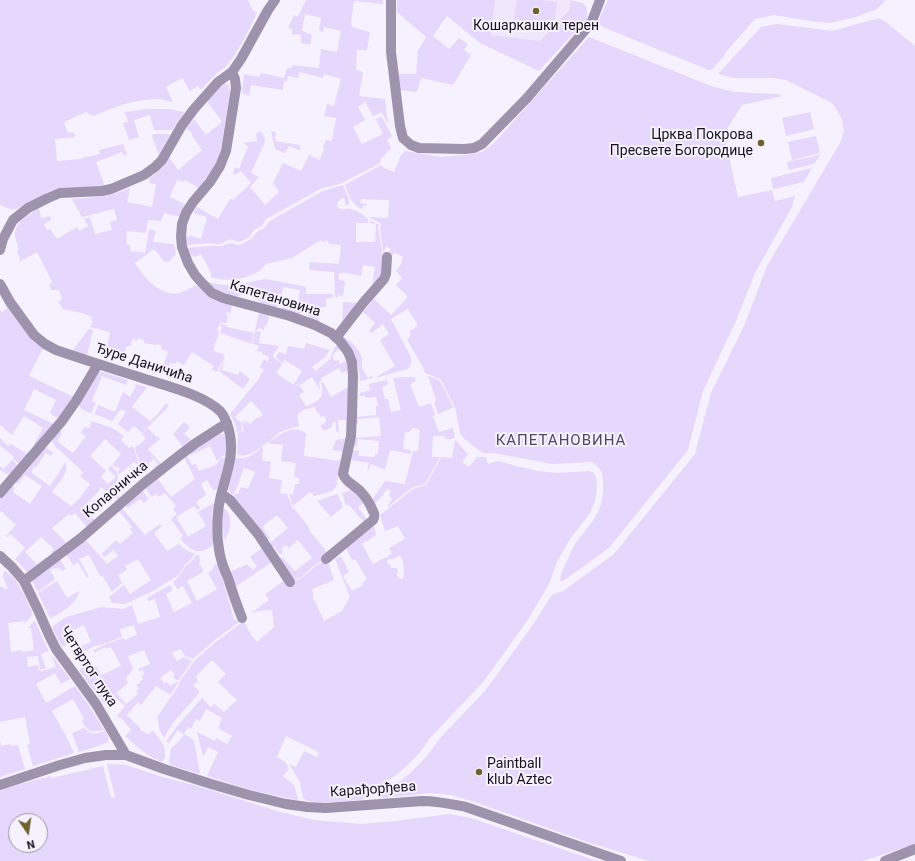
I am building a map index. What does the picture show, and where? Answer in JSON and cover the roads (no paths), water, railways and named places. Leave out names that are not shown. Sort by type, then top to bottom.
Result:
[{"type":"street","points":[[0,250],[3,239],[13,220],[28,208],[60,193],[97,192],[111,189],[144,175],[155,167],[162,160],[182,125],[194,108],[218,82],[232,72],[275,0]]},
{"type":"street","points":[[391,0],[391,52],[400,126],[403,138],[411,145],[419,148],[464,149],[474,148],[482,144],[527,98],[592,21],[600,0]]},
{"type":"street","name":"Капетановина","points":[[232,72],[236,88],[226,151],[220,166],[210,182],[186,213],[182,224],[182,247],[188,263],[195,275],[212,293],[223,298],[290,316],[315,325],[336,337],[348,352],[352,362],[353,376],[352,415],[351,436],[343,474],[344,478],[361,492],[375,514],[372,520],[326,559]]},
{"type":"street","points":[[336,337],[384,279],[386,274],[387,257]]},
{"type":"street","name":"Ђуре Даничића","points":[[0,284],[24,323],[38,340],[56,350],[199,397],[220,412],[227,423],[231,439],[231,453],[218,512],[219,550],[222,564],[242,618]]},
{"type":"street","points":[[0,492],[62,421],[98,364]]},
{"type":"street","name":"Копаоничка","points":[[24,582],[81,538],[180,455],[227,423]]},
{"type":"street","points":[[221,495],[230,500],[258,534],[290,582]]},
{"type":"street","name":"Четвртог пука","points":[[0,556],[12,567],[24,582],[56,649],[96,704],[126,755]]},
{"type":"street","points":[[0,785],[85,758],[106,755],[126,755]]},
{"type":"street","name":"Карађорђева","points":[[126,755],[211,784],[286,804],[326,808],[422,801],[450,803],[466,807],[621,861]]},
{"type":"street","points":[[885,861],[915,849]]},
{"type":"place","name":"Кошаркашки терен","points":[[536,11]]},
{"type":"place","name":"Црква Покрова Пресвете Богородице","points":[[761,143]]},
{"type":"place","name":"Paintball klub Aztec","points":[[479,772]]},
{"type":"district","name":"КАПЕТАНОВИНА","points":[[561,441]]}]
